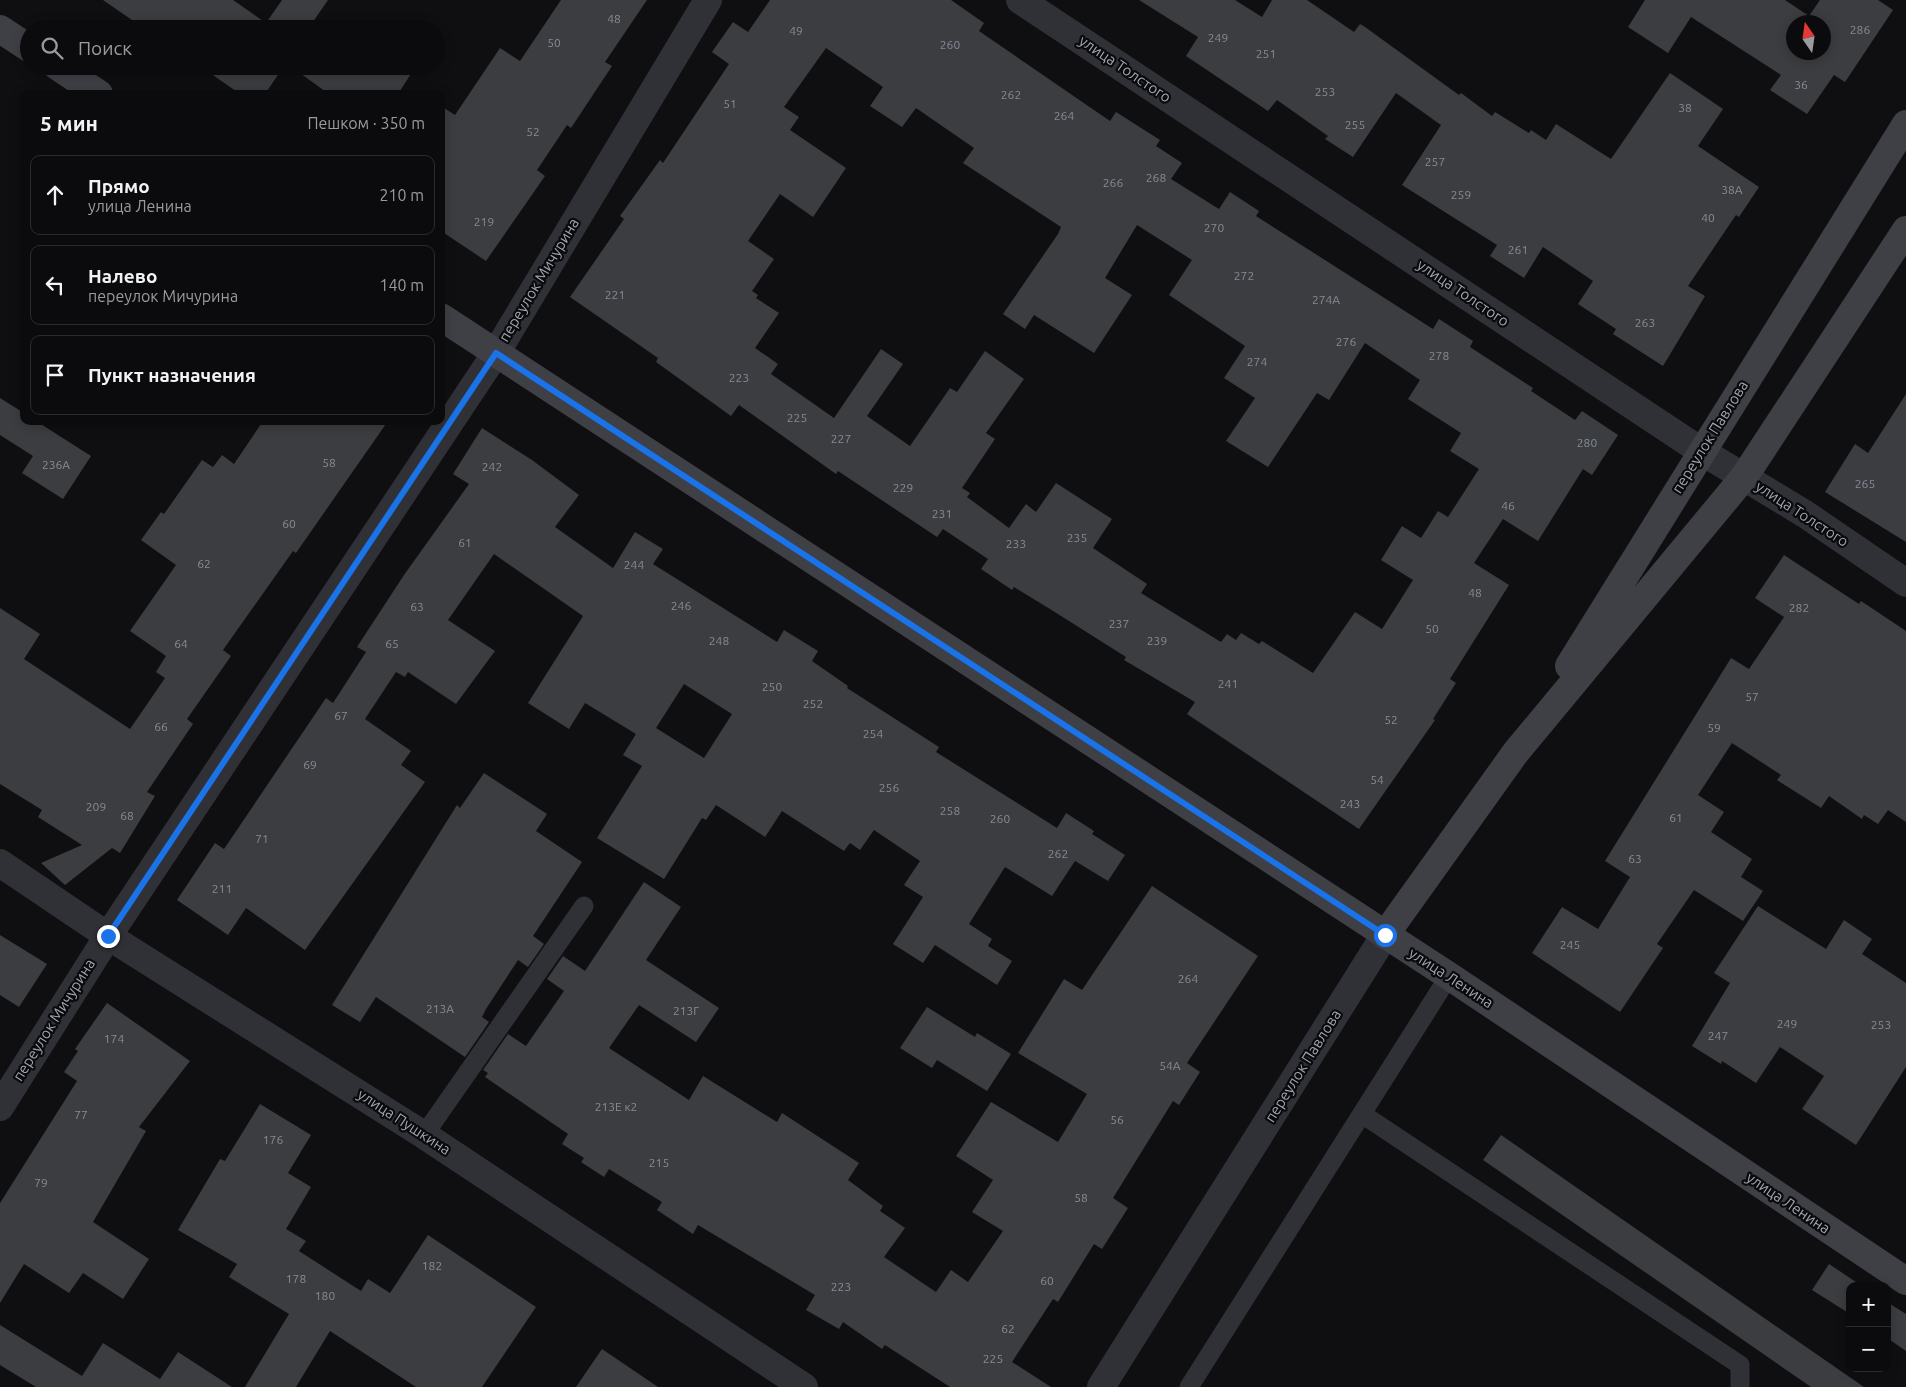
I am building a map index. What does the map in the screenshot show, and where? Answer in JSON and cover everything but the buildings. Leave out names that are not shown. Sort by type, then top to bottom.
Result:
[{"type":"street","name":"переулок Мичурина","points":[[0,1107],[108,936],[496,353],[708,0]]},
{"type":"street","name":"улица Толстого","points":[[1020,0],[1701,451],[1805,514],[1906,584]]},
{"type":"street","points":[[0,29],[20,42]]},
{"type":"street","points":[[70,75],[93,90]]},
{"type":"street","name":"переулок Павлова","points":[[1516,752],[1701,451],[1906,124]]},
{"type":"street","name":"переулок Павлова","points":[[1101,1387],[1385,935],[1516,752],[1744,476],[1906,230]]},
{"type":"street","name":"улица Ленина","points":[[445,320],[1449,976],[1906,1282]]},
{"type":"street","name":"улица Пушкина","points":[[0,863],[108,936],[424,1135],[804,1387]]},
{"type":"lane","points":[[424,1135],[584,906]]},
{"type":"lane","points":[[1189,1387],[1449,976]]},
{"type":"lane","points":[[1362,1114],[1740,1365],[1740,1387]]},
{"type":"route","points":[[108,936],[496,353],[1385,935]]}]
